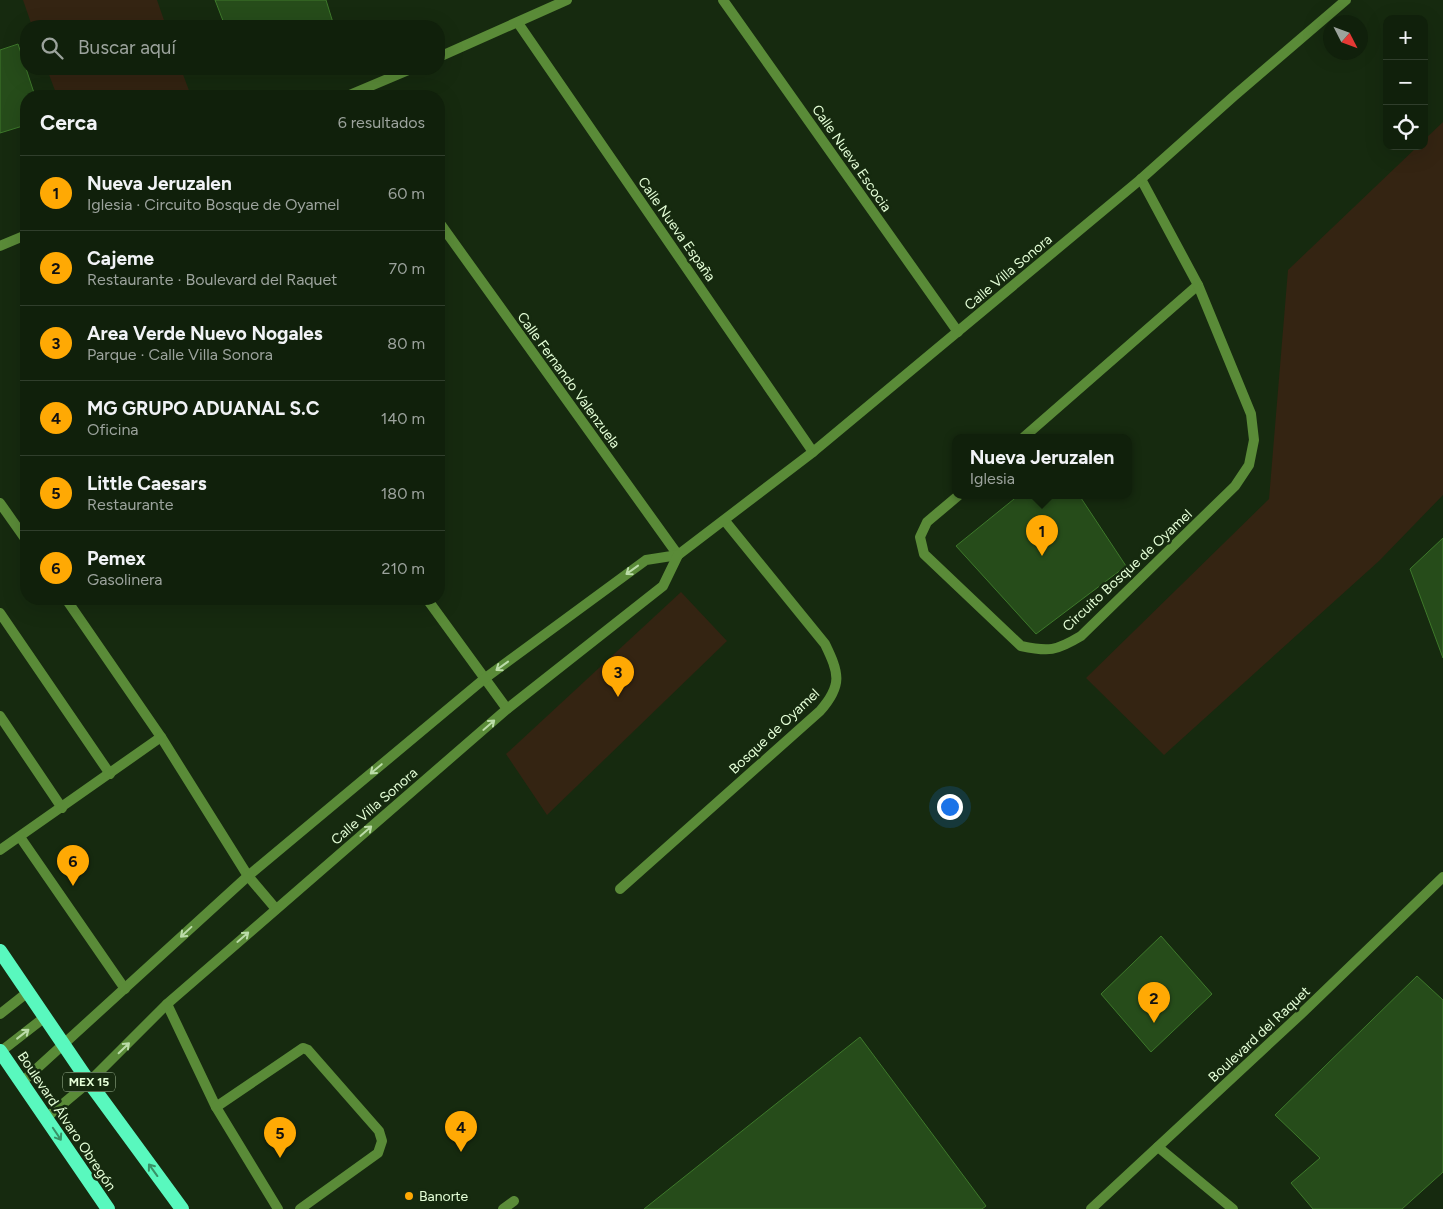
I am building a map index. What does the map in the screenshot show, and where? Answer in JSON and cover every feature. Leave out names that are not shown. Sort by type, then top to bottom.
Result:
[{"type":"highway","name":"MEX 15","points":[[0,951],[65,1044],[89,1082],[182,1209]]},
{"type":"highway","name":"Boulevard Álvaro Obregón","points":[[0,1051],[108,1209]]},
{"type":"street","points":[[445,54],[567,0]]},
{"type":"street","name":"Calle Nueva Escocia","points":[[723,0],[958,332]]},
{"type":"street","name":"Calle Villa Sonora","points":[[22,1082],[248,876],[484,679],[646,560],[678,555],[813,452],[1141,179],[1346,0]]},
{"type":"street","name":"Calle Nueva España","points":[[518,23],[813,452]]},
{"type":"street","points":[[362,90],[397,75]]},
{"type":"street","name":"Circuito Bosque de Oyamel","points":[[954,499],[927,522],[920,537],[924,554],[1021,646],[1040,650],[1061,648],[1081,636],[1234,486],[1249,465],[1254,440],[1251,414],[1198,285],[1141,179]]},
{"type":"street","name":"Calle Fernando Valenzuela","points":[[445,230],[678,555]]},
{"type":"street","points":[[0,246],[20,238]]},
{"type":"street","points":[[1027,434],[1198,285]]},
{"type":"street","points":[[0,503],[20,531]]},
{"type":"street","name":"Bosque de Oyamel","points":[[620,889],[820,711],[830,700],[838,677],[836,666],[825,644],[725,521]]},
{"type":"street","name":"Calle Villa Sonora","points":[[46,1118],[89,1082],[167,1004],[507,709],[663,586],[678,555]]},
{"type":"street","points":[[70,605],[161,737],[248,876],[276,909]]},
{"type":"street","points":[[431,605],[507,709]]},
{"type":"street","points":[[0,613],[110,774]]},
{"type":"street","points":[[0,716],[62,808]]},
{"type":"street","points":[[0,850],[161,737]]},
{"type":"street","points":[[20,837],[125,989]]},
{"type":"street","name":"Boulevard del Raquet","points":[[1091,1209],[1443,877]]},
{"type":"street","points":[[0,1014],[28,992]]},
{"type":"street","points":[[167,1004],[216,1107],[278,1209]]},
{"type":"street","points":[[0,1051],[45,1017]]},
{"type":"street","points":[[216,1107],[302,1048],[308,1050],[379,1132],[382,1136],[381,1147],[373,1157],[300,1209]]},
{"type":"street","points":[[1158,1147],[1233,1209]]},
{"type":"street","points":[[503,1209],[514,1201]]},
{"type":"shaded area","points":[[23,0],[157,0],[164,20],[30,20]]},
{"type":"shaded area","points":[[49,75],[183,75],[189,90],[55,90]]},
{"type":"shaded area","points":[[1443,122],[1443,495],[1379,561],[1164,755],[1086,678],[1269,499],[1288,270],[1414,150],[1428,150],[1428,136]]},
{"type":"shaded area","points":[[681,592],[727,641],[547,815],[506,754]]},
{"type":"building","points":[[215,0],[326,0],[332,20],[223,20]]},
{"type":"building","points":[[18,44],[20,50],[20,75],[28,75],[33,90],[20,90],[20,127],[0,133],[0,50]]},
{"type":"building","points":[[1014,499],[1082,499],[1126,566],[1036,634],[956,546]]},
{"type":"building","points":[[1443,538],[1443,658],[1410,569]]},
{"type":"building","points":[[1161,936],[1212,994],[1151,1052],[1101,994]]},
{"type":"building","points":[[1417,976],[1443,1000],[1443,1172],[1402,1209],[1313,1209],[1291,1183],[1320,1158],[1275,1115]]},
{"type":"building","points":[[860,1037],[986,1206],[982,1209],[644,1209]]},
{"type":"place","name":"Nueva Jeruzalen","points":[[1042,556]]},
{"type":"place","name":"Area Verde Nuevo Nogales","points":[[618,697]]},
{"type":"place","name":"Pemex","points":[[73,886]]},
{"type":"place","name":"Cajeme","points":[[1154,1023]]},
{"type":"place","name":"MG GRUPO ADUANAL S.C","points":[[461,1152]]},
{"type":"place","name":"Little Caesars","points":[[280,1158]]},
{"type":"place","name":"Banorte","points":[[409,1196]]}]
